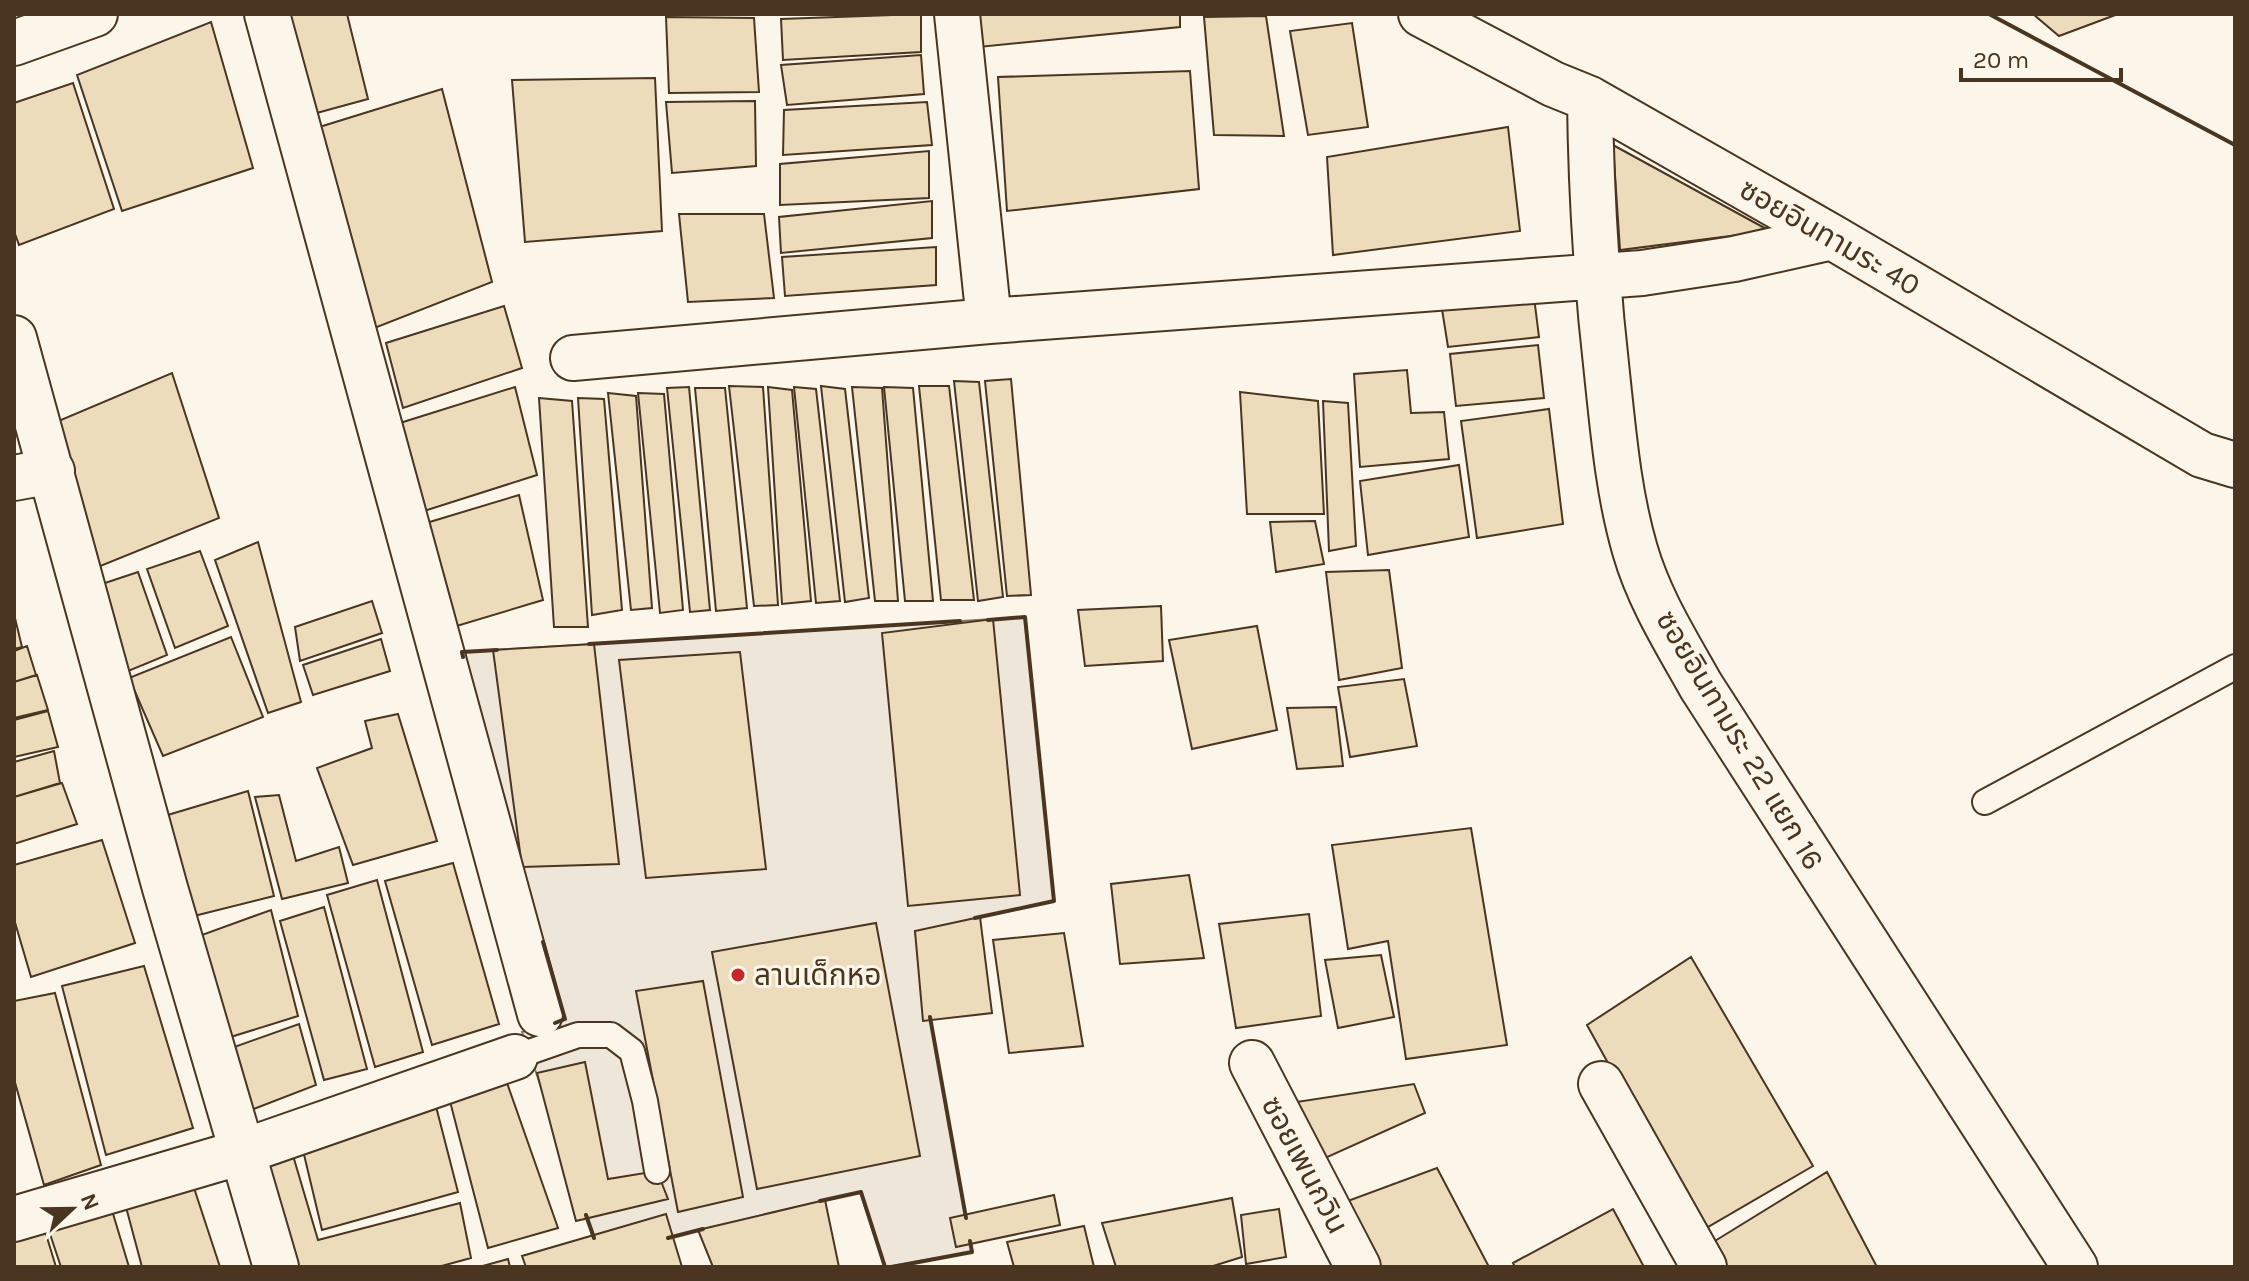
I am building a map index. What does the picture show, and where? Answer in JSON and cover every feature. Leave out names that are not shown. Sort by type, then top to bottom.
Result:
[{"type":"street","points":[[14,43],[95,14]]},
{"type":"street","points":[[14,1219],[242,1152],[536,1038],[267,14]]},
{"type":"street","points":[[957,14],[989,321]]},
{"type":"street","name":"ซอยอินทามระ 40","points":[[1421,14],[1553,84],[1590,99],[2202,455],[2235,465]]},
{"type":"street","name":"ซอยอินทามระ 22 แยก 16","points":[[1590,99],[1597,276],[1619,480],[1636,553],[1658,607],[1701,686],[2075,1267]]},
{"type":"street","points":[[573,358],[989,321],[1642,273],[1734,259],[1832,237]]},
{"type":"street","points":[[14,338],[33,475],[165,888],[276,1267]]},
{"type":"street","name":"ซอยเพนกวิน","points":[[1252,1063],[1358,1267]]},
{"type":"street","points":[[1601,1084],[1704,1267]]},
{"type":"lane","points":[[1985,802],[2235,667]]},
{"type":"lane","points":[[536,1038],[611,1035],[632,1051],[645,1101],[657,1171]]},
{"type":"shaded area","name":"ลานเด็กหอ","points":[[1025,617],[1054,901],[915,932],[972,1252],[885,1267],[860,1192],[599,1254],[522,1032],[565,1019],[462,652]]},
{"type":"building","points":[[286,14],[347,14],[368,99],[313,114]]},
{"type":"building","points":[[921,14],[921,52],[783,60],[781,19]]},
{"type":"building","points":[[978,14],[1180,14],[1180,27],[979,47]]},
{"type":"building","points":[[2033,14],[2118,14],[2059,36]]},
{"type":"building","points":[[1266,16],[1284,136],[1214,135],[1204,17]]},
{"type":"building","points":[[666,17],[754,18],[759,92],[669,93]]},
{"type":"building","points":[[211,22],[253,168],[122,211],[77,75]]},
{"type":"building","points":[[1352,23],[1368,127],[1308,135],[1290,31]]},
{"type":"building","points":[[921,55],[924,94],[787,105],[781,65]]},
{"type":"building","points":[[1190,71],[1199,189],[1007,211],[998,77]]},
{"type":"building","points":[[655,78],[662,231],[525,242],[512,80]]},
{"type":"building","points":[[73,83],[114,209],[19,245],[14,231],[14,103]]},
{"type":"building","points":[[442,89],[492,282],[372,329],[313,129]]},
{"type":"building","points":[[755,101],[756,166],[672,173],[666,102]]},
{"type":"building","points":[[927,102],[932,145],[783,155],[784,110]]},
{"type":"building","points":[[1508,127],[1520,231],[1333,255],[1327,157]]},
{"type":"building","points":[[1613,145],[1770,231],[1620,250]]},
{"type":"building","points":[[929,151],[929,198],[780,205],[780,164]]},
{"type":"building","points":[[932,201],[932,238],[781,253],[779,217]]},
{"type":"building","points":[[679,214],[764,214],[774,298],[688,302]]},
{"type":"building","points":[[936,247],[936,285],[785,296],[782,257]]},
{"type":"building","points":[[1534,297],[1539,337],[1448,347],[1441,303]]},
{"type":"building","points":[[504,306],[522,368],[403,408],[386,343]]},
{"type":"building","points":[[1538,345],[1544,398],[1456,406],[1450,354]]},
{"type":"building","points":[[1407,370],[1411,413],[1444,412],[1449,459],[1360,467],[1354,374]]},
{"type":"building","points":[[172,373],[219,518],[98,567],[49,425]]},
{"type":"building","points":[[1011,379],[1031,595],[1007,596],[985,381]]},
{"type":"building","points":[[954,381],[979,382],[1003,597],[978,601]]},
{"type":"building","points":[[729,386],[763,387],[778,605],[754,606]]},
{"type":"building","points":[[821,386],[845,389],[869,598],[845,602]]},
{"type":"building","points":[[919,386],[949,386],[974,600],[941,600]]},
{"type":"building","points":[[515,387],[537,475],[424,511],[400,423]]},
{"type":"building","points":[[689,387],[710,610],[690,612],[667,388]]},
{"type":"building","points":[[768,387],[792,390],[811,601],[782,604]]},
{"type":"building","points":[[794,387],[816,389],[840,601],[816,603]]},
{"type":"building","points":[[852,387],[882,388],[898,601],[875,601]]},
{"type":"building","points":[[884,387],[913,388],[933,601],[905,601]]},
{"type":"building","points":[[695,388],[725,388],[747,608],[716,611]]},
{"type":"building","points":[[1240,392],[1318,401],[1324,514],[1247,514]]},
{"type":"building","points":[[608,393],[636,396],[652,608],[631,610]]},
{"type":"building","points":[[638,393],[664,394],[683,610],[660,613]]},
{"type":"building","points":[[539,398],[572,401],[588,627],[554,627]]},
{"type":"building","points":[[578,398],[604,399],[622,610],[592,615]]},
{"type":"building","points":[[1323,401],[1348,403],[1356,546],[1329,551]]},
{"type":"building","points":[[1549,409],[1563,524],[1477,538],[1461,421]]},
{"type":"building","points":[[1459,465],[1469,537],[1368,555],[1360,481]]},
{"type":"building","points":[[519,495],[543,600],[450,628],[423,524]]},
{"type":"building","points":[[1315,521],[1324,564],[1276,572],[1270,522]]},
{"type":"building","points":[[258,542],[301,702],[268,713],[215,560]]},
{"type":"building","points":[[200,551],[228,626],[175,648],[147,569]]},
{"type":"building","points":[[1389,570],[1402,668],[1339,680],[1326,572]]},
{"type":"building","points":[[138,572],[167,655],[109,679],[84,590]]},
{"type":"building","points":[[372,601],[382,633],[300,661],[295,627]]},
{"type":"building","points":[[1161,606],[1163,661],[1085,666],[1078,610]]},
{"type":"building","points":[[14,614],[22,647],[14,649]]},
{"type":"building","points":[[993,619],[1020,895],[908,906],[882,633]]},
{"type":"building","points":[[1257,626],[1277,730],[1192,749],[1169,640]]},
{"type":"building","points":[[231,637],[263,717],[163,756],[129,678]]},
{"type":"building","points":[[381,639],[390,671],[313,695],[303,665]]},
{"type":"building","points":[[594,644],[619,864],[522,867],[493,650]]},
{"type":"building","points":[[27,646],[36,675],[14,682],[14,651]]},
{"type":"building","points":[[740,652],[766,869],[646,878],[619,660]]},
{"type":"building","points":[[37,675],[48,710],[14,718],[14,682]]},
{"type":"building","points":[[1404,679],[1417,746],[1350,757],[1338,687]]},
{"type":"building","points":[[1336,707],[1343,766],[1297,769],[1287,708]]},
{"type":"building","points":[[48,711],[58,747],[14,757],[14,720]]},
{"type":"building","points":[[398,714],[437,841],[353,865],[317,768],[372,748],[365,721]]},
{"type":"building","points":[[54,751],[60,783],[14,797],[14,762]]},
{"type":"building","points":[[62,783],[77,824],[14,844],[14,797]]},
{"type":"building","points":[[248,791],[274,896],[186,918],[161,817]]},
{"type":"building","points":[[279,795],[296,861],[339,847],[348,883],[282,899],[255,797]]},
{"type":"building","points":[[1471,828],[1507,1045],[1406,1059],[1388,941],[1348,949],[1332,845]]},
{"type":"building","points":[[102,840],[135,943],[31,977],[14,919],[14,865]]},
{"type":"building","points":[[453,863],[499,1024],[432,1045],[385,881]]},
{"type":"building","points":[[1189,875],[1204,958],[1120,964],[1111,884]]},
{"type":"building","points":[[377,880],[423,1052],[375,1067],[327,895]]},
{"type":"building","points":[[324,907],[367,1069],[324,1080],[280,921]]},
{"type":"building","points":[[271,910],[298,1016],[221,1040],[188,940]]},
{"type":"building","points":[[1309,914],[1321,1016],[1236,1028],[1219,924]]},
{"type":"building","points":[[980,917],[992,1013],[923,1021],[915,931]]},
{"type":"building","points":[[876,923],[920,1156],[757,1189],[712,952]]},
{"type":"building","points":[[1064,933],[1083,1046],[1009,1053],[993,940]]},
{"type":"building","points":[[1381,955],[1394,1017],[1338,1028],[1325,960]]},
{"type":"building","points":[[1691,957],[1813,1166],[1701,1231],[1587,1025]]},
{"type":"building","points":[[144,966],[193,1128],[106,1155],[62,986]]},
{"type":"building","points":[[703,981],[743,1197],[678,1212],[636,991]]},
{"type":"building","points":[[55,993],[101,1165],[44,1185],[14,1079],[14,1001]]},
{"type":"building","points":[[299,1024],[316,1085],[246,1112],[223,1051]]},
{"type":"building","points":[[585,1062],[608,1179],[657,1171],[668,1199],[576,1221],[537,1073]]},
{"type":"building","points":[[500,1063],[558,1228],[488,1248],[445,1082]]},
{"type":"building","points":[[1414,1084],[1425,1113],[1312,1164],[1290,1103]]},
{"type":"building","points":[[431,1087],[458,1192],[322,1230],[296,1121]]},
{"type":"building","points":[[284,1125],[318,1240],[460,1203],[471,1258],[438,1267],[277,1267],[238,1137]]},
{"type":"building","points":[[1437,1168],[1489,1267],[1379,1267],[1345,1202]]},
{"type":"building","points":[[1827,1172],[1877,1267],[1723,1267],[1710,1244]]},
{"type":"building","points":[[194,1188],[220,1267],[142,1267],[126,1207]]},
{"type":"building","points":[[1054,1195],[1060,1225],[956,1247],[950,1218]]},
{"type":"building","points":[[108,1197],[129,1267],[61,1267],[44,1216]]},
{"type":"building","points":[[1232,1198],[1242,1257],[1210,1267],[1116,1267],[1102,1223]]},
{"type":"building","points":[[825,1200],[839,1267],[713,1267],[698,1230]]},
{"type":"building","points":[[1279,1209],[1286,1257],[1246,1264],[1241,1215]]},
{"type":"building","points":[[1613,1209],[1644,1267],[1515,1267],[1513,1263]]},
{"type":"building","points":[[666,1214],[682,1267],[526,1267],[522,1256]]},
{"type":"building","points":[[42,1221],[56,1267],[14,1267],[14,1229]]},
{"type":"building","points":[[1084,1226],[1094,1267],[1014,1267],[1007,1242]]},
{"type":"building","points":[[508,1259],[510,1267],[479,1267]]},
{"type":"wall","points":[[1989,14],[2235,145]]},
{"type":"wall","points":[[975,918],[1054,901],[1025,617],[988,620]]},
{"type":"wall","points":[[589,644],[960,621]]},
{"type":"wall","points":[[463,657],[462,652],[497,650]]},
{"type":"wall","points":[[543,942],[565,1019],[555,1023]]},
{"type":"wall","points":[[930,1017],[966,1218]]},
{"type":"wall","points":[[820,1201],[861,1192],[885,1267]]},
{"type":"wall","points":[[586,1215],[594,1238]]},
{"type":"wall","points":[[668,1238],[703,1229]]},
{"type":"wall","points":[[892,1267],[972,1252],[970,1241]]},
{"type":"place","name":"ลานเด็กหอ","points":[[738,975]]}]
